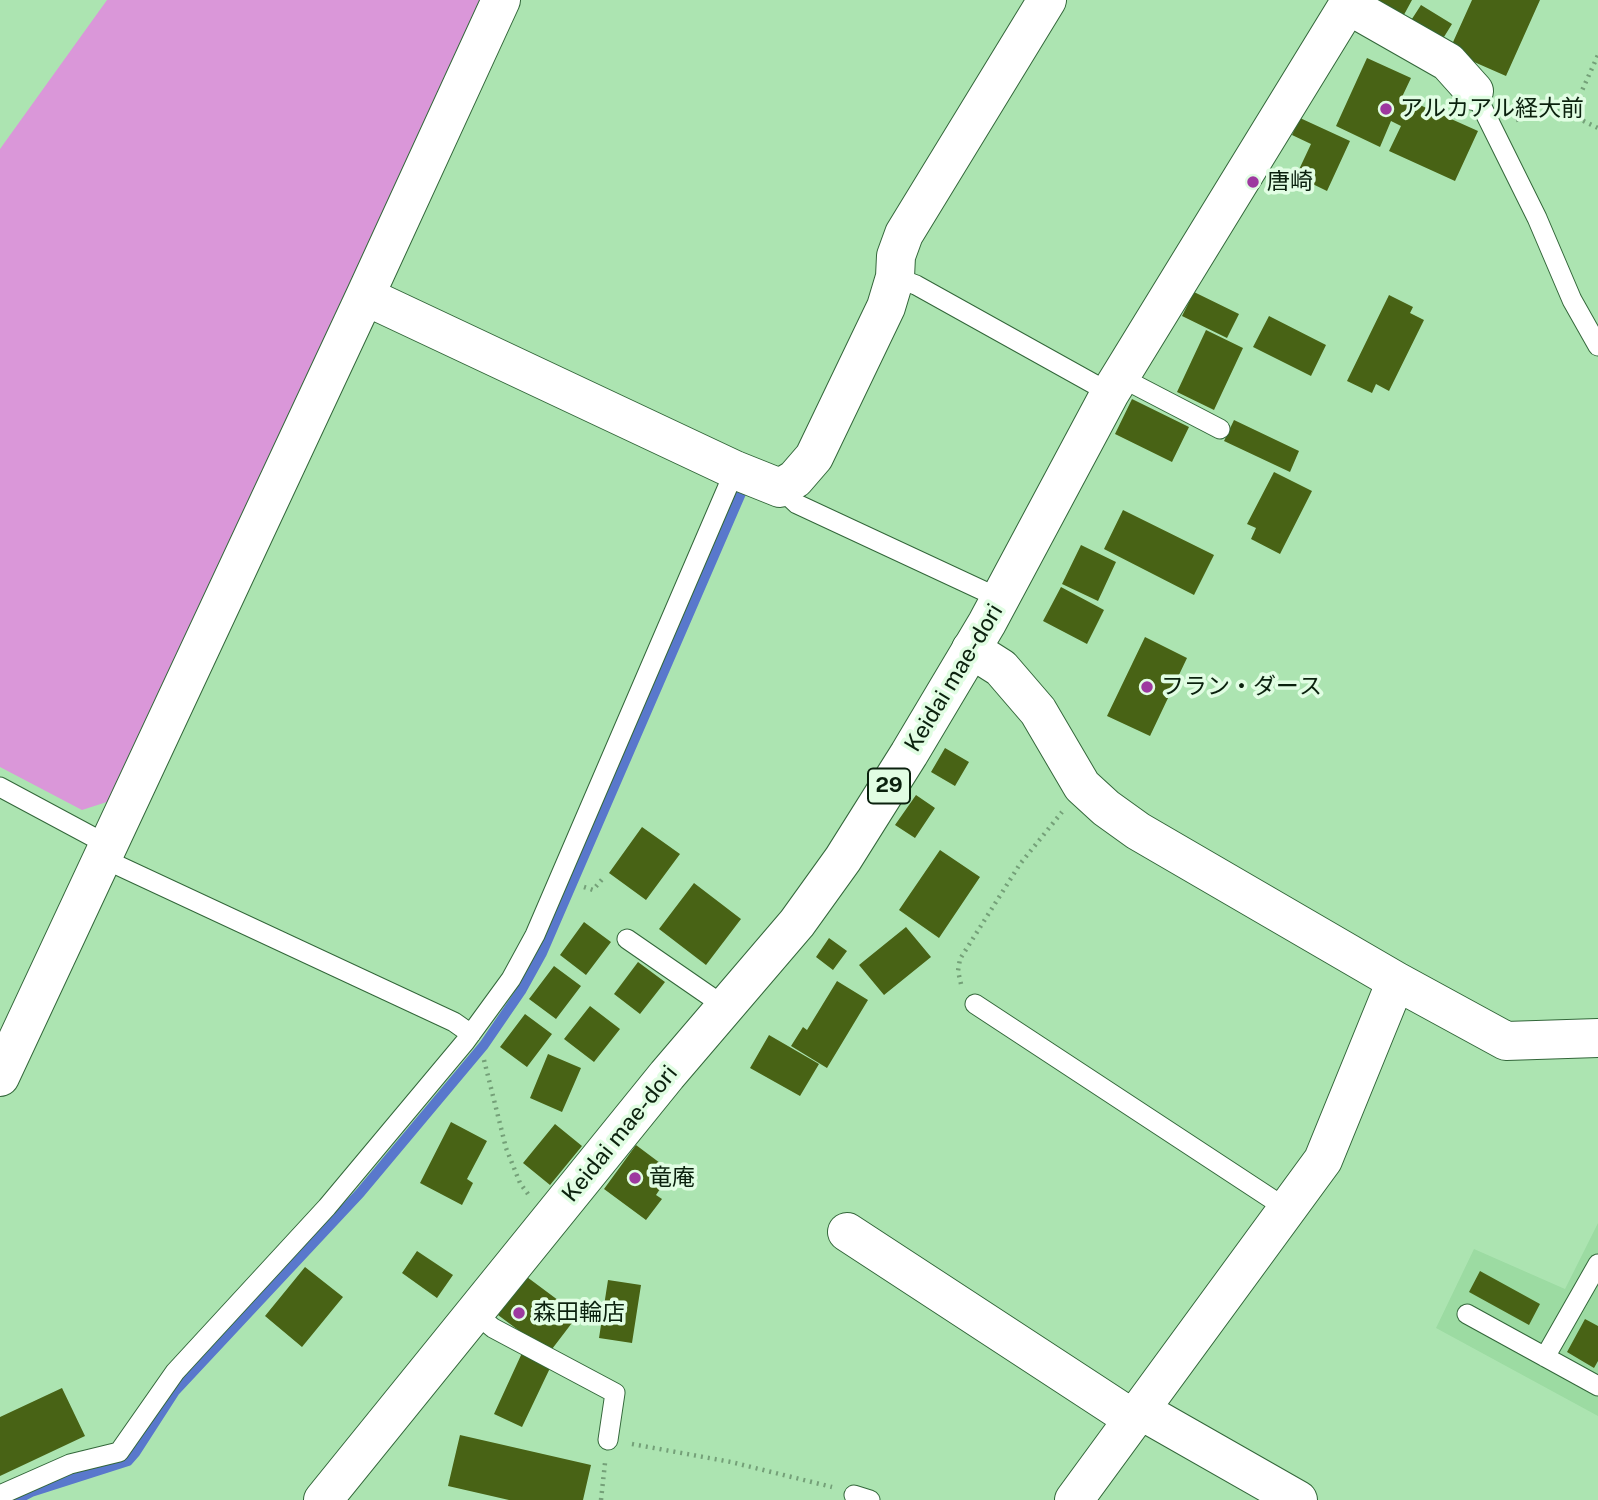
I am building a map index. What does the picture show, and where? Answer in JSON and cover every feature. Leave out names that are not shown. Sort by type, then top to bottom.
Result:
[{"type":"street","points":[[0,1077],[501,0]]},
{"type":"street","points":[[365,296],[735,470],[780,488],[795,479],[814,457],[886,307],[895,277],[895,256],[904,234],[1047,0]]},
{"type":"street","points":[[1350,2],[1448,62],[1475,91]]},
{"type":"street","name":"Keidai mae-dori","points":[[323,1500],[667,1075],[797,923],[843,859],[1001,598],[1115,385],[1350,2]]},
{"type":"street","points":[[971,649],[1001,668],[1038,711],[1082,786],[1106,808],[1138,831],[1396,981],[1506,1041],[1598,1038]]},
{"type":"street","points":[[1074,1500],[1323,1160],[1396,981]]},
{"type":"street","points":[[847,1233],[1136,1415],[1298,1500]]},
{"type":"lane","points":[[1475,91],[1537,218],[1572,300],[1598,345]]},
{"type":"lane","points":[[895,277],[1115,385],[1220,429]]},
{"type":"lane","points":[[0,1495],[70,1464],[119,1452],[175,1372],[327,1208],[471,1034],[511,979],[535,935],[735,470]]},
{"type":"lane","points":[[780,488],[797,504],[1001,598]]},
{"type":"lane","points":[[0,787],[105,851],[454,1022],[471,1034]]},
{"type":"lane","points":[[627,939],[727,1008]]},
{"type":"lane","points":[[975,1004],[1287,1209]]},
{"type":"lane","points":[[1545,1357],[1598,1264]]},
{"type":"lane","points":[[475,1313],[493,1328],[615,1393],[608,1440]]},
{"type":"lane","points":[[1467,1314],[1598,1386]]},
{"type":"path","points":[[1571,115],[1598,55]]},
{"type":"path","points":[[1491,126],[1556,111],[1598,128]]},
{"type":"path","points":[[975,1004],[961,988],[958,971],[960,959],[1020,864],[1082,786]]},
{"type":"path","points":[[580,886],[593,890],[604,877]]},
{"type":"path","points":[[483,1059],[506,1148],[520,1183],[528,1195]]},
{"type":"path","points":[[601,1500],[608,1440],[731,1462],[841,1489],[862,1498]]},
{"type":"shaded area","points":[[107,0],[486,0],[113,800],[82,810],[0,767],[0,149]]},
{"type":"shaded area","points":[[1598,1223],[1598,1416],[1436,1328],[1474,1249],[1565,1289]]},
{"type":"building","points":[[1374,0],[1412,0],[1400,22]]},
{"type":"building","points":[[1472,0],[1540,0],[1506,76],[1449,51]]},
{"type":"building","points":[[1421,5],[1452,24],[1439,45],[1408,25]]},
{"type":"building","name":"アルカアル経大前","points":[[1367,58],[1411,78],[1402,97],[1478,131],[1455,181],[1389,151],[1401,126],[1391,121],[1380,147],[1336,126]]},
{"type":"building","points":[[1300,118],[1350,141],[1327,191],[1296,176],[1311,144],[1292,135]]},
{"type":"building","points":[[1194,292],[1239,314],[1227,338],[1182,316]]},
{"type":"building","points":[[1389,295],[1413,307],[1410,313],[1424,320],[1389,391],[1376,384],[1372,393],[1347,381]]},
{"type":"building","points":[[1269,316],[1326,345],[1311,376],[1253,347]]},
{"type":"building","points":[[1206,330],[1243,348],[1214,410],[1177,392]]},
{"type":"building","points":[[1132,399],[1189,427],[1172,462],[1115,434]]},
{"type":"building","points":[[1234,420],[1299,451],[1290,472],[1224,441]]},
{"type":"building","points":[[1274,472],[1312,491],[1280,554],[1251,539],[1256,528],[1247,524]]},
{"type":"building","points":[[1123,510],[1214,555],[1194,595],[1104,549]]},
{"type":"building","points":[[1081,545],[1116,562],[1098,601],[1062,584]]},
{"type":"building","points":[[1061,587],[1104,610],[1087,644],[1043,621]]},
{"type":"building","name":"フラン・ダース","points":[[1145,637],[1187,658],[1150,736],[1107,716]]},
{"type":"building","points":[[945,748],[969,762],[955,786],[931,772]]},
{"type":"building","points":[[916,795],[935,808],[915,838],[895,825]]},
{"type":"building","points":[[642,827],[680,854],[646,900],[609,873]]},
{"type":"building","points":[[940,850],[980,877],[939,938],[899,910]]},
{"type":"building","points":[[694,883],[741,919],[706,965],[659,929]]},
{"type":"building","points":[[584,922],[611,942],[586,975],[560,955]]},
{"type":"building","points":[[906,927],[931,957],[884,995],[859,965]]},
{"type":"building","points":[[829,938],[847,951],[833,970],[816,957]]},
{"type":"building","points":[[638,962],[665,982],[640,1014],[614,994]]},
{"type":"building","points":[[554,966],[581,986],[556,1019],[529,999]]},
{"type":"building","points":[[837,981],[868,1000],[827,1068],[791,1046],[803,1027],[807,1030]]},
{"type":"building","points":[[590,1006],[620,1029],[594,1062],[564,1039]]},
{"type":"building","points":[[525,1014],[552,1034],[527,1067],[500,1047]]},
{"type":"building","points":[[769,1035],[819,1064],[800,1096],[750,1068]]},
{"type":"building","points":[[548,1054],[581,1068],[562,1112],[530,1098]]},
{"type":"building","points":[[451,1122],[487,1141],[467,1179],[473,1183],[462,1205],[420,1183]]},
{"type":"building","points":[[555,1124],[582,1146],[550,1185],[523,1163]]},
{"type":"building","points":[[636,1145],[664,1166],[652,1183],[660,1189],[656,1195],[662,1199],[646,1220],[604,1189]]},
{"type":"building","points":[[417,1251],[453,1275],[437,1298],[402,1273]]},
{"type":"building","points":[[305,1267],[343,1297],[302,1347],[265,1316]]},
{"type":"building","points":[[1480,1271],[1540,1304],[1529,1325],[1469,1292]]},
{"type":"building","points":[[527,1277],[578,1315],[549,1353],[498,1315]]},
{"type":"building","points":[[608,1280],[641,1285],[632,1343],[599,1338]]},
{"type":"building","points":[[1585,1319],[1598,1326],[1598,1361],[1594,1368],[1567,1352]]},
{"type":"building","points":[[522,1353],[551,1366],[522,1427],[494,1414]]},
{"type":"building","points":[[62,1388],[85,1436],[0,1476],[0,1417]]},
{"type":"building","points":[[460,1435],[591,1465],[583,1500],[509,1500],[448,1486]]},
{"type":"waterway","points":[[16,1500],[31,1492],[128,1461],[175,1391],[360,1193],[484,1045],[521,991],[542,953],[742,491]]},
{"type":"place","name":"アルカアル経大前","points":[[1386,109]]},
{"type":"place","name":"唐崎","points":[[1253,182]]},
{"type":"place","name":"フラン・ダース","points":[[1147,687]]},
{"type":"place","name":"竜庵","points":[[635,1178]]},
{"type":"place","name":"森田輪店","points":[[519,1313]]}]
